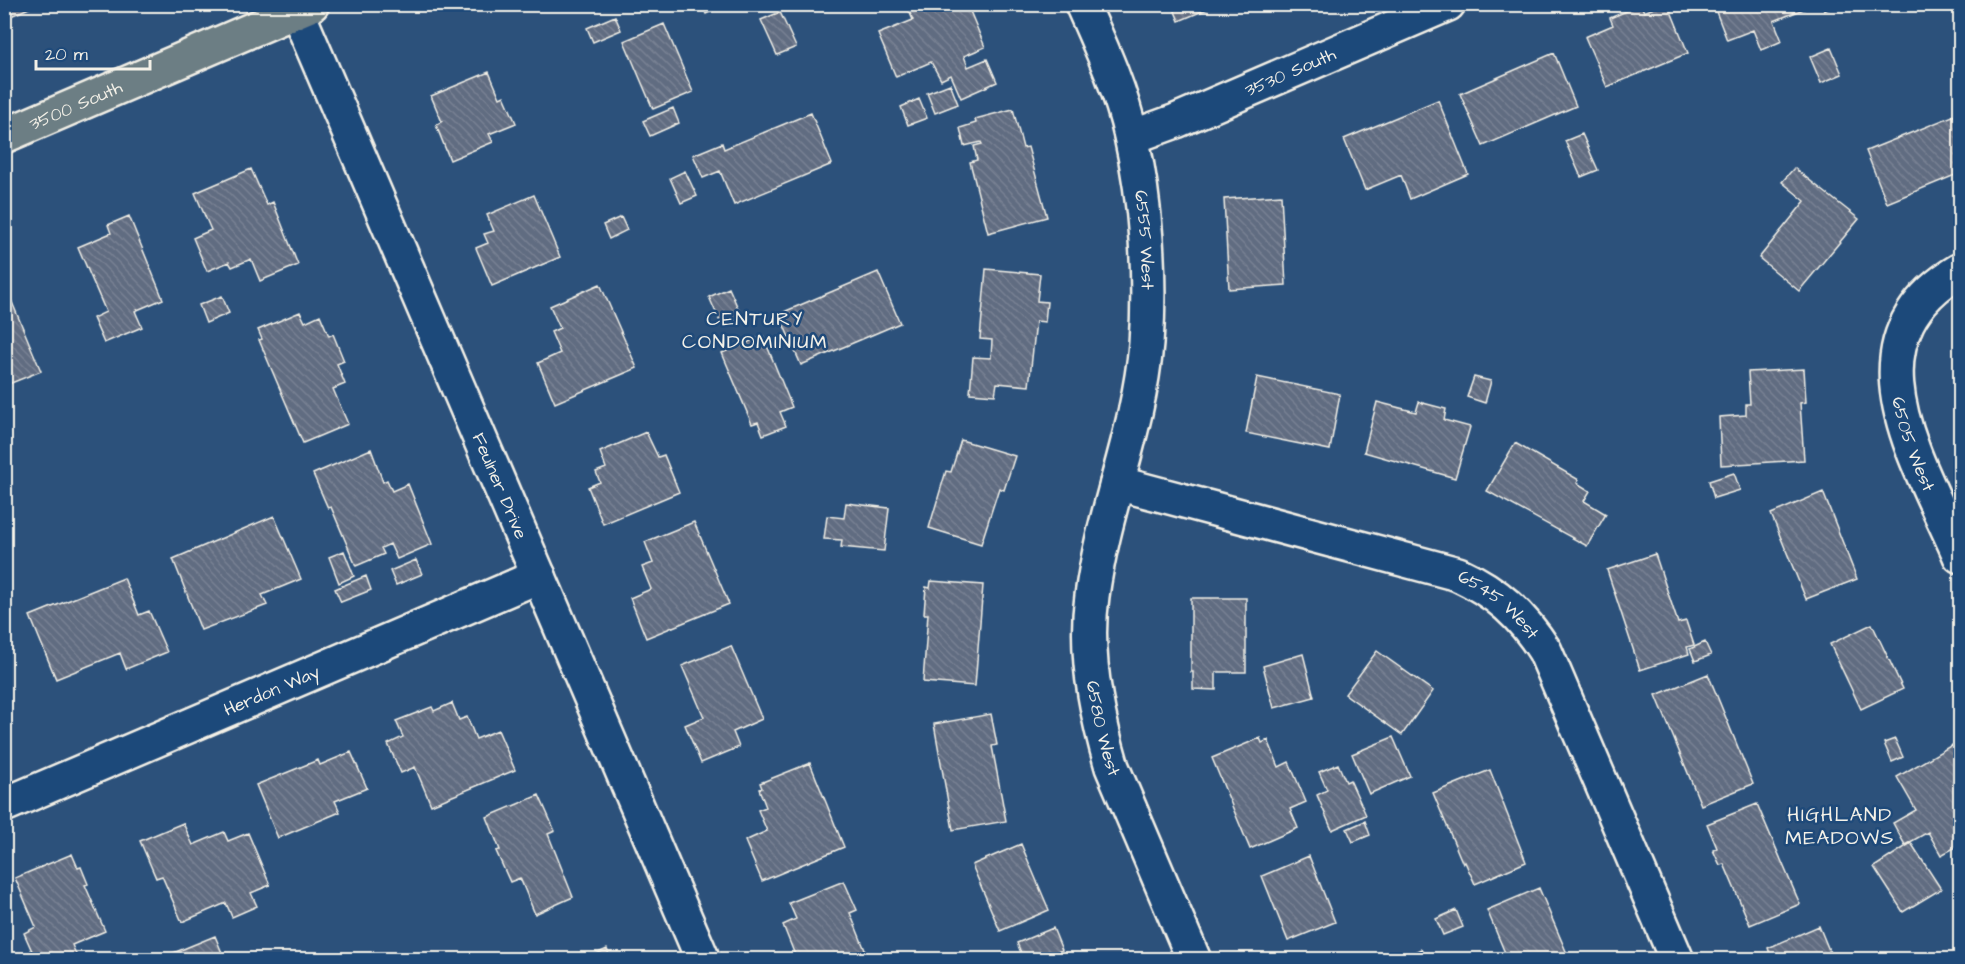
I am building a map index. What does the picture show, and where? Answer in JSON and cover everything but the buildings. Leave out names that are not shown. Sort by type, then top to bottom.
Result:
[{"type":"main road","name":"3500 South","points":[[4,136],[301,7]]},
{"type":"street","name":"6555 West","points":[[1082,4],[1115,82],[1132,137],[1145,247],[1146,344],[1139,389],[1117,483]]},
{"type":"street","name":"3530 South","points":[[1132,137],[1176,121],[1448,4]]},
{"type":"street","name":"Feulner Drive","points":[[301,7],[702,960]]},
{"type":"street","name":"6505 West","points":[[1960,270],[1922,302],[1901,339],[1896,361],[1896,399],[1902,419],[1960,556]]},
{"type":"street","name":"6580 West","points":[[1117,483],[1091,599],[1092,669],[1097,704],[1112,766],[1194,960]]},
{"type":"street","name":"6545 West","points":[[1117,483],[1458,574],[1485,587],[1509,604],[1529,626],[1545,651],[1677,960]]},
{"type":"street","name":"Herdon Way","points":[[4,805],[539,576]]},
{"type":"district","name":"CENTURY CONDOMINIUM","points":[[755,330]]},
{"type":"district","name":"HIGHLAND MEADOWS","points":[[1840,826]]}]
